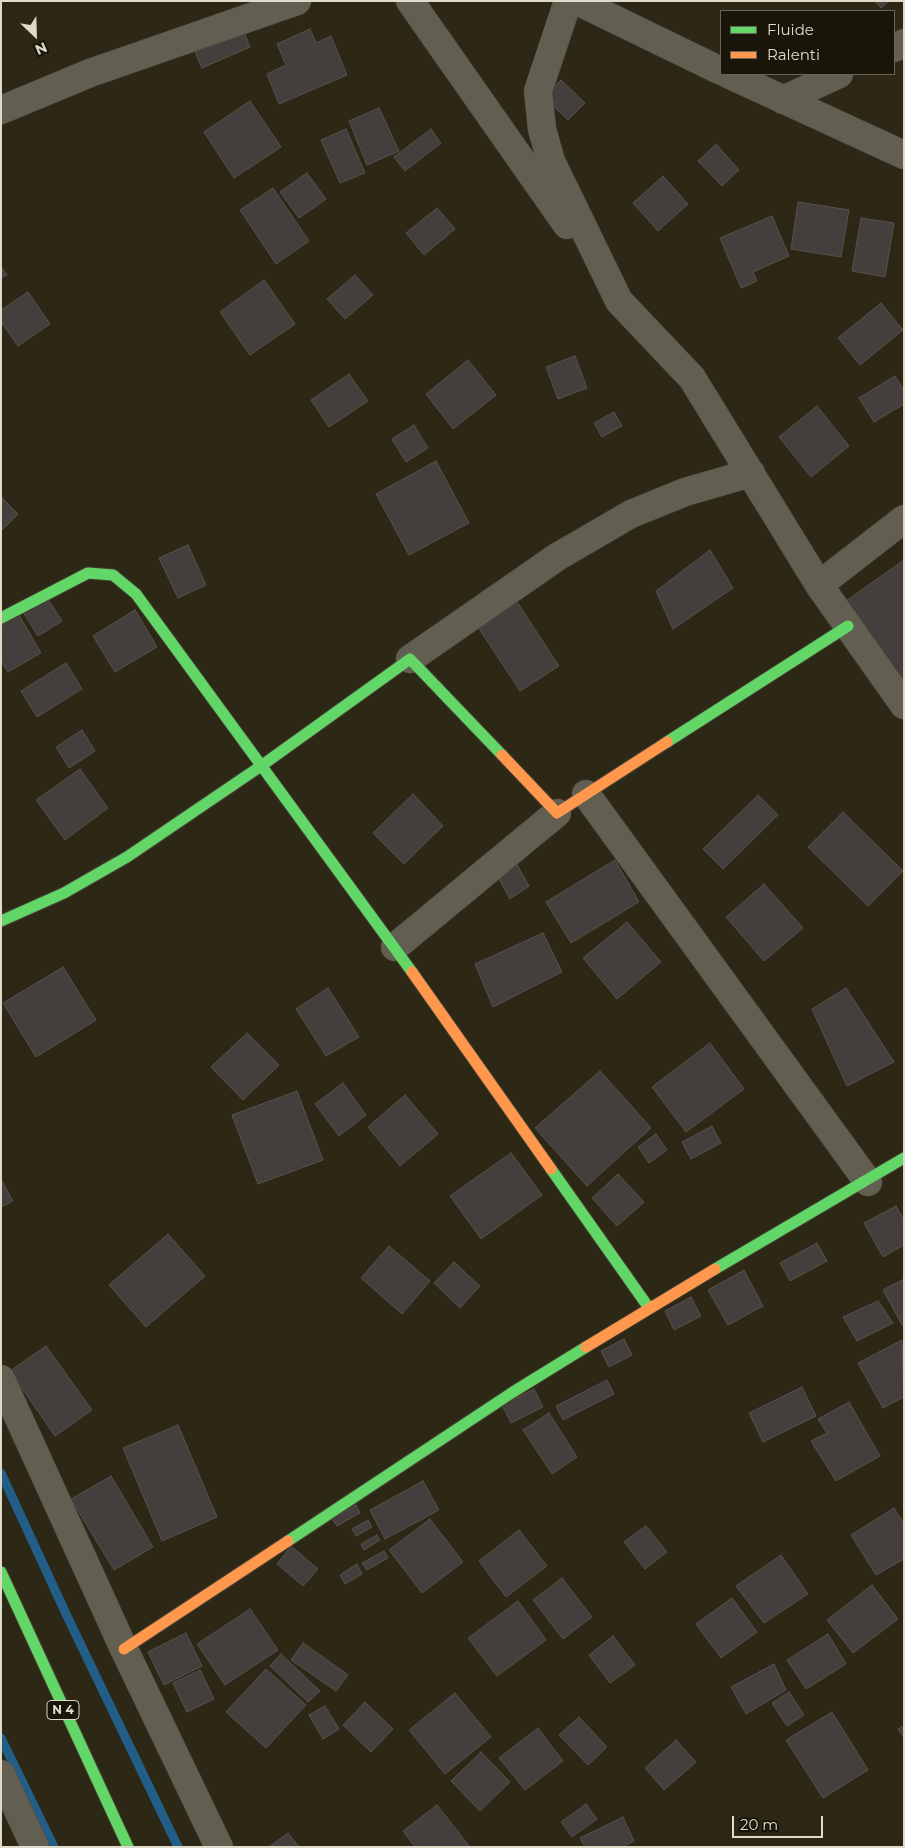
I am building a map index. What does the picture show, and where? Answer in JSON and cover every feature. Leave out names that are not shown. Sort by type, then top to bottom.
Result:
[{"type":"main road","points":[[1,618],[88,572],[113,576],[136,594],[395,947],[649,1308]]},
{"type":"main road","points":[[1,921],[64,894],[127,857],[261,766],[410,659],[557,813],[848,626]]},
{"type":"main road","points":[[124,1649],[512,1392],[649,1308],[868,1182],[904,1158]]},
{"type":"main road","name":"N 4","points":[[1,1572],[128,1847]]},
{"type":"street","points":[[1,110],[90,73],[297,1]]},
{"type":"street","points":[[410,1],[619,301],[692,378],[819,585],[904,705]]},
{"type":"street","points":[[568,1],[538,91],[542,129],[551,161],[619,301]]},
{"type":"street","points":[[577,1],[720,71]]},
{"type":"street","points":[[730,75],[904,155]]},
{"type":"street","points":[[783,100],[837,75]]},
{"type":"street","points":[[410,659],[557,557],[631,514],[685,492],[751,473]]},
{"type":"street","points":[[819,585],[904,519]]},
{"type":"street","points":[[586,794],[868,1182]]},
{"type":"street","points":[[395,947],[557,813]]},
{"type":"street","points":[[1,1379],[124,1649],[219,1847]]},
{"type":"street","points":[[1,1774],[35,1847]]},
{"type":"building","points":[[875,1],[889,1],[881,8]]},
{"type":"building","points":[[310,29],[316,43],[331,36],[347,75],[279,104],[267,74],[286,65],[277,44]]},
{"type":"building","points":[[244,32],[250,47],[202,68],[195,52]]},
{"type":"building","points":[[561,80],[585,103],[568,120],[544,97]]},
{"type":"building","points":[[250,101],[281,147],[234,178],[204,132]]},
{"type":"building","points":[[379,108],[399,151],[367,165],[349,121]]},
{"type":"building","points":[[346,129],[365,173],[340,183],[321,140]]},
{"type":"building","points":[[431,129],[441,143],[405,171],[394,157]]},
{"type":"building","points":[[716,144],[739,170],[722,186],[698,161]]},
{"type":"building","points":[[307,173],[326,199],[299,218],[280,192]]},
{"type":"building","points":[[663,176],[688,204],[658,231],[633,203]]},
{"type":"building","points":[[273,188],[309,241],[276,264],[240,210]]},
{"type":"building","points":[[798,202],[849,210],[841,257],[791,249]]},
{"type":"building","points":[[437,208],[455,229],[424,255],[406,233]]},
{"type":"building","points":[[772,216],[789,256],[753,272],[757,281],[741,288],[720,238]]},
{"type":"building","points":[[861,218],[894,223],[885,277],[852,271]]},
{"type":"building","points":[[1,266],[7,275],[1,278]]},
{"type":"building","points":[[355,275],[373,295],[345,319],[327,299]]},
{"type":"building","points":[[264,280],[295,324],[250,355],[220,312]]},
{"type":"building","points":[[28,292],[50,324],[18,346],[1,322],[1,310]]},
{"type":"building","points":[[881,303],[903,330],[860,365],[838,338]]},
{"type":"building","points":[[575,356],[587,388],[558,399],[546,367]]},
{"type":"building","points":[[468,360],[496,395],[453,429],[426,394]]},
{"type":"building","points":[[349,374],[368,401],[329,427],[311,400]]},
{"type":"building","points":[[895,376],[904,390],[904,404],[874,422],[859,398]]},
{"type":"building","points":[[817,406],[849,446],[811,477],[779,437]]},
{"type":"building","points":[[614,412],[622,426],[602,437],[594,423]]},
{"type":"building","points":[[414,425],[428,448],[406,462],[392,439]]},
{"type":"building","points":[[436,461],[469,523],[409,555],[376,494]]},
{"type":"building","points":[[1,497],[18,514],[1,531]]},
{"type":"building","points":[[188,545],[206,585],[178,598],[159,558]]},
{"type":"building","points":[[710,550],[733,588],[673,629],[656,591]]},
{"type":"building","points":[[904,560],[904,694],[840,605]]},
{"type":"building","points":[[47,598],[62,621],[38,636],[23,612]]},
{"type":"building","points":[[515,599],[559,666],[520,691],[476,624]]},
{"type":"building","points":[[135,610],[157,647],[115,672],[93,636]]},
{"type":"building","points":[[19,615],[41,653],[8,672],[1,661],[1,626]]},
{"type":"building","points":[[66,663],[82,689],[37,717],[21,691]]},
{"type":"building","points":[[82,730],[95,751],[69,768],[56,747]]},
{"type":"building","points":[[80,769],[108,808],[65,840],[36,800]]},
{"type":"building","points":[[413,794],[443,826],[404,864],[373,833]]},
{"type":"building","points":[[758,795],[778,815],[723,869],[703,849]]},
{"type":"building","points":[[843,812],[903,871],[868,906],[808,847]]},
{"type":"building","points":[[615,860],[639,902],[571,943],[546,902]]},
{"type":"building","points":[[515,861],[529,886],[510,899],[496,873]]},
{"type":"building","points":[[764,884],[803,928],[764,961],[726,917]]},
{"type":"building","points":[[627,922],[661,962],[617,999],[583,958]]},
{"type":"building","points":[[543,933],[562,972],[493,1007],[475,964]]},
{"type":"building","points":[[63,967],[96,1020],[36,1057],[3,1003]]},
{"type":"building","points":[[328,988],[359,1037],[326,1056],[296,1009]]},
{"type":"building","points":[[846,988],[894,1062],[847,1086],[812,1009]]},
{"type":"building","points":[[247,1033],[279,1065],[243,1100],[211,1067]]},
{"type":"building","points":[[710,1043],[744,1089],[686,1132],[652,1087]]},
{"type":"building","points":[[600,1071],[651,1128],[587,1186],[535,1128]]},
{"type":"building","points":[[343,1083],[366,1115],[339,1136],[315,1104]]},
{"type":"building","points":[[297,1091],[323,1160],[258,1184],[232,1115]]},
{"type":"building","points":[[405,1095],[438,1134],[400,1166],[368,1127]]},
{"type":"building","points":[[712,1126],[721,1143],[691,1159],[682,1142]]},
{"type":"building","points":[[656,1134],[667,1150],[649,1163],[638,1147]]},
{"type":"building","points":[[511,1153],[542,1195],[481,1239],[450,1196]]},
{"type":"building","points":[[618,1174],[644,1202],[617,1226],[592,1198]]},
{"type":"building","points":[[1,1179],[13,1201],[1,1207]]},
{"type":"building","points":[[896,1206],[904,1220],[904,1245],[883,1257],[864,1223]]},
{"type":"building","points":[[168,1234],[205,1276],[146,1327],[109,1285]]},
{"type":"building","points":[[817,1243],[827,1261],[790,1281],[780,1263]]},
{"type":"building","points":[[389,1246],[430,1281],[402,1314],[361,1278]]},
{"type":"building","points":[[454,1262],[480,1286],[460,1308],[434,1283]]},
{"type":"building","points":[[744,1270],[763,1306],[728,1325],[708,1290]]},
{"type":"building","points":[[904,1279],[904,1324],[902,1325],[883,1290]]},
{"type":"building","points":[[691,1297],[701,1316],[674,1330],[665,1311]]},
{"type":"building","points":[[878,1301],[893,1323],[857,1341],[843,1317]]},
{"type":"building","points":[[624,1339],[632,1355],[609,1367],[601,1351]]},
{"type":"building","points":[[902,1340],[904,1397],[883,1408],[858,1363]]},
{"type":"building","points":[[46,1346],[92,1410],[55,1436],[10,1371]]},
{"type":"building","points":[[607,1380],[614,1394],[563,1420],[556,1406]]},
{"type":"building","points":[[802,1387],[816,1416],[763,1442],[749,1413]]},
{"type":"building","points":[[534,1389],[543,1407],[511,1423],[502,1405]]},
{"type":"building","points":[[849,1402],[880,1456],[836,1481],[811,1441],[827,1433],[818,1419]]},
{"type":"building","points":[[549,1413],[577,1457],[552,1474],[523,1430]]},
{"type":"building","points":[[178,1425],[217,1517],[162,1541],[123,1448]]},
{"type":"building","points":[[111,1476],[153,1547],[114,1570],[71,1499]]},
{"type":"building","points":[[423,1481],[439,1510],[385,1539],[370,1510]]},
{"type":"building","points":[[356,1505],[360,1513],[337,1526],[332,1519]]},
{"type":"building","points":[[894,1508],[904,1524],[904,1559],[876,1575],[851,1535]]},
{"type":"building","points":[[430,1519],[463,1562],[422,1593],[389,1550]]},
{"type":"building","points":[[368,1520],[372,1527],[356,1536],[352,1529]]},
{"type":"building","points":[[646,1526],[667,1552],[645,1569],[624,1542]]},
{"type":"building","points":[[519,1530],[547,1566],[506,1597],[479,1561]]},
{"type":"building","points":[[377,1535],[380,1540],[364,1550],[361,1544]]},
{"type":"building","points":[[291,1546],[318,1569],[303,1586],[277,1564]]},
{"type":"building","points":[[384,1551],[388,1558],[367,1570],[362,1563]]},
{"type":"building","points":[[781,1555],[808,1594],[764,1623],[736,1586]]},
{"type":"building","points":[[357,1564],[362,1574],[345,1584],[340,1575]]},
{"type":"building","points":[[562,1578],[592,1617],[563,1639],[533,1600]]},
{"type":"building","points":[[872,1585],[898,1619],[853,1653],[827,1620]]},
{"type":"building","points":[[732,1598],[757,1632],[721,1658],[696,1624]]},
{"type":"building","points":[[518,1601],[546,1640],[497,1676],[468,1638]]},
{"type":"building","points":[[250,1609],[278,1650],[225,1685],[197,1644]]},
{"type":"building","points":[[186,1633],[202,1666],[164,1685],[148,1652]]},
{"type":"building","points":[[828,1634],[846,1664],[806,1689],[787,1660]]},
{"type":"building","points":[[613,1636],[635,1665],[610,1683],[589,1655]]},
{"type":"building","points":[[303,1643],[348,1675],[336,1691],[291,1660]]},
{"type":"building","points":[[281,1654],[320,1691],[308,1702],[270,1666]]},
{"type":"building","points":[[774,1664],[786,1690],[746,1714],[731,1687]]},
{"type":"building","points":[[266,1669],[306,1705],[266,1748],[226,1712]]},
{"type":"building","points":[[200,1670],[214,1699],[187,1712],[173,1683]]},
{"type":"building","points":[[789,1692],[804,1715],[787,1726],[772,1703]]},
{"type":"building","points":[[455,1693],[491,1737],[445,1774],[409,1730]]},
{"type":"building","points":[[365,1702],[393,1729],[371,1752],[343,1725]]},
{"type":"building","points":[[325,1706],[339,1729],[323,1739],[309,1715]]},
{"type":"building","points":[[832,1712],[868,1770],[823,1798],[786,1740]]},
{"type":"building","points":[[579,1717],[607,1747],[588,1765],[559,1735]]},
{"type":"building","points":[[904,1726],[904,1738],[898,1729]]},
{"type":"building","points":[[538,1728],[563,1761],[525,1790],[499,1758]]},
{"type":"building","points":[[676,1740],[696,1762],[664,1790],[645,1768]]},
{"type":"building","points":[[481,1752],[510,1782],[480,1811],[451,1781]]},
{"type":"building","points":[[586,1804],[597,1819],[572,1837],[561,1822]]},
{"type":"building","points":[[437,1805],[470,1847],[415,1847],[403,1831]]},
{"type":"building","points":[[623,1817],[634,1841],[622,1847],[585,1847],[580,1838]]},
{"type":"building","points":[[288,1833],[299,1847],[269,1847]]},
{"type":"waterway","points":[[1,1473],[67,1616],[178,1847]]},
{"type":"waterway","points":[[1,1738],[54,1847]]},
{"type":"traffic: fast","points":[[1,618],[88,573],[113,575],[136,594],[412,972]]},
{"type":"traffic: fast","points":[[667,742],[848,626]]},
{"type":"traffic: fast","points":[[1,921],[64,893],[127,857],[261,766],[410,659],[502,755]]},
{"type":"traffic: fast","points":[[715,1269],[904,1158]]},
{"type":"traffic: fast","points":[[551,1169],[649,1308]]},
{"type":"traffic: fast","points":[[288,1541],[513,1392],[586,1347]]},
{"type":"traffic: fast","points":[[1,1572],[128,1847]]},
{"type":"traffic: slow","points":[[502,755],[557,813],[667,742]]},
{"type":"traffic: slow","points":[[412,972],[551,1169]]},
{"type":"traffic: slow","points":[[586,1347],[715,1269]]},
{"type":"traffic: slow","points":[[124,1649],[288,1541]]}]
